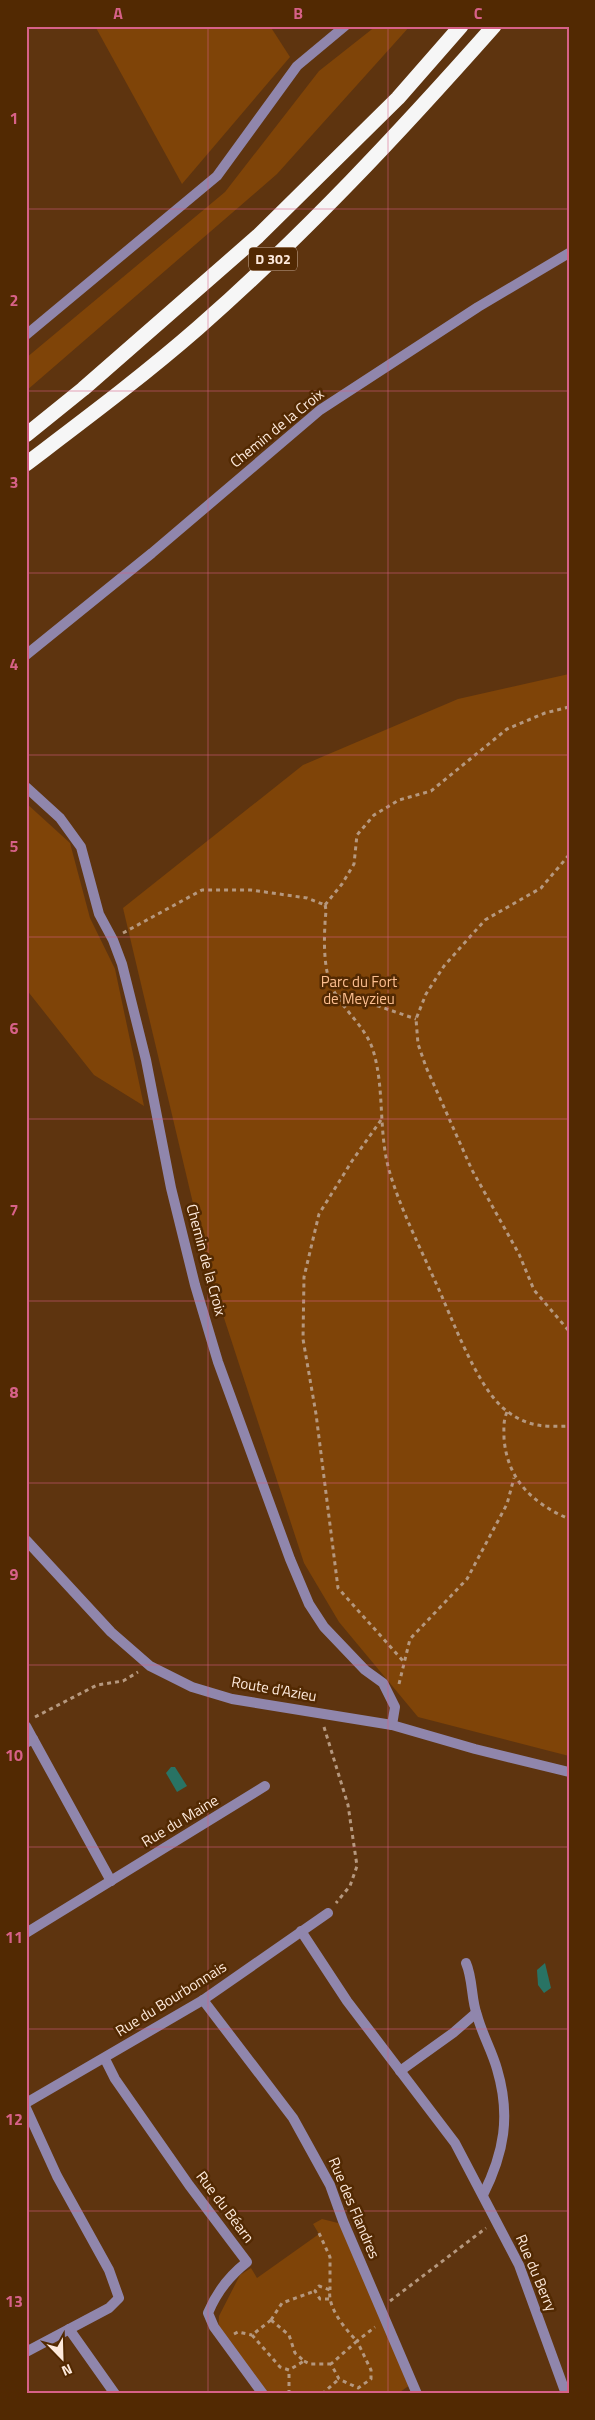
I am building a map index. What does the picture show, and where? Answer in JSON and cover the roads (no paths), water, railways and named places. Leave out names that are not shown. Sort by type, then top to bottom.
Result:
[{"type":"highway","name":"D 302","points":[[26,435],[83,389],[258,236],[398,98],[461,26]]},
{"type":"highway","name":"D 302","points":[[26,464],[102,407],[197,329],[281,251],[416,114],[494,26]]},
{"type":"street","points":[[26,335],[217,176],[297,66],[345,26]]},
{"type":"street","name":"Chemin de la Croix","points":[[26,655],[152,554],[320,410],[478,307],[569,253]]},
{"type":"street","name":"Chemin de la Croix","points":[[26,787],[60,818],[81,847],[98,914],[113,940],[122,964],[146,1060],[171,1188],[196,1285],[218,1362],[290,1559],[309,1604],[324,1627],[365,1670],[383,1682],[395,1707],[392,1725]]},
{"type":"street","name":"Route d'Azieu","points":[[26,1540],[111,1632],[150,1666],[192,1687],[232,1699],[392,1725],[475,1749],[569,1772]]},
{"type":"street","points":[[30,1722],[30,1741],[111,1881]]},
{"type":"street","name":"Rue du Maine","points":[[26,1933],[265,1786]]},
{"type":"street","name":"Rue du Bourbonnais","points":[[26,2103],[203,2000],[328,1913]]},
{"type":"street","name":"Rue du Berry","points":[[301,1932],[347,2001],[455,2143],[519,2264],[566,2394]]},
{"type":"street","points":[[466,1963],[476,2013],[497,2068],[504,2100],[504,2133],[497,2165],[482,2195]]},
{"type":"street","name":"Rue des Flandres","points":[[203,2000],[293,2118],[330,2185],[343,2221],[417,2394]]},
{"type":"street","points":[[400,2071],[454,2033],[476,2013]]},
{"type":"street","name":"Rue du Béarn","points":[[104,2059],[115,2080],[247,2262],[235,2271],[216,2294],[208,2312],[214,2327],[263,2394]]},
{"type":"street","points":[[26,2108],[57,2176],[109,2270],[119,2298],[109,2308],[26,2352]]},
{"type":"street","points":[[69,2329],[114,2394]]},
{"type":"water","points":[[171,1767],[175,1767],[187,1786],[177,1792],[166,1773]]},
{"type":"water","points":[[545,1963],[551,1988],[544,1993],[538,1985],[537,1970]]},
{"type":"park label","name":"Parc du Fort de Meyzieu","points":[[359,990]]}]
